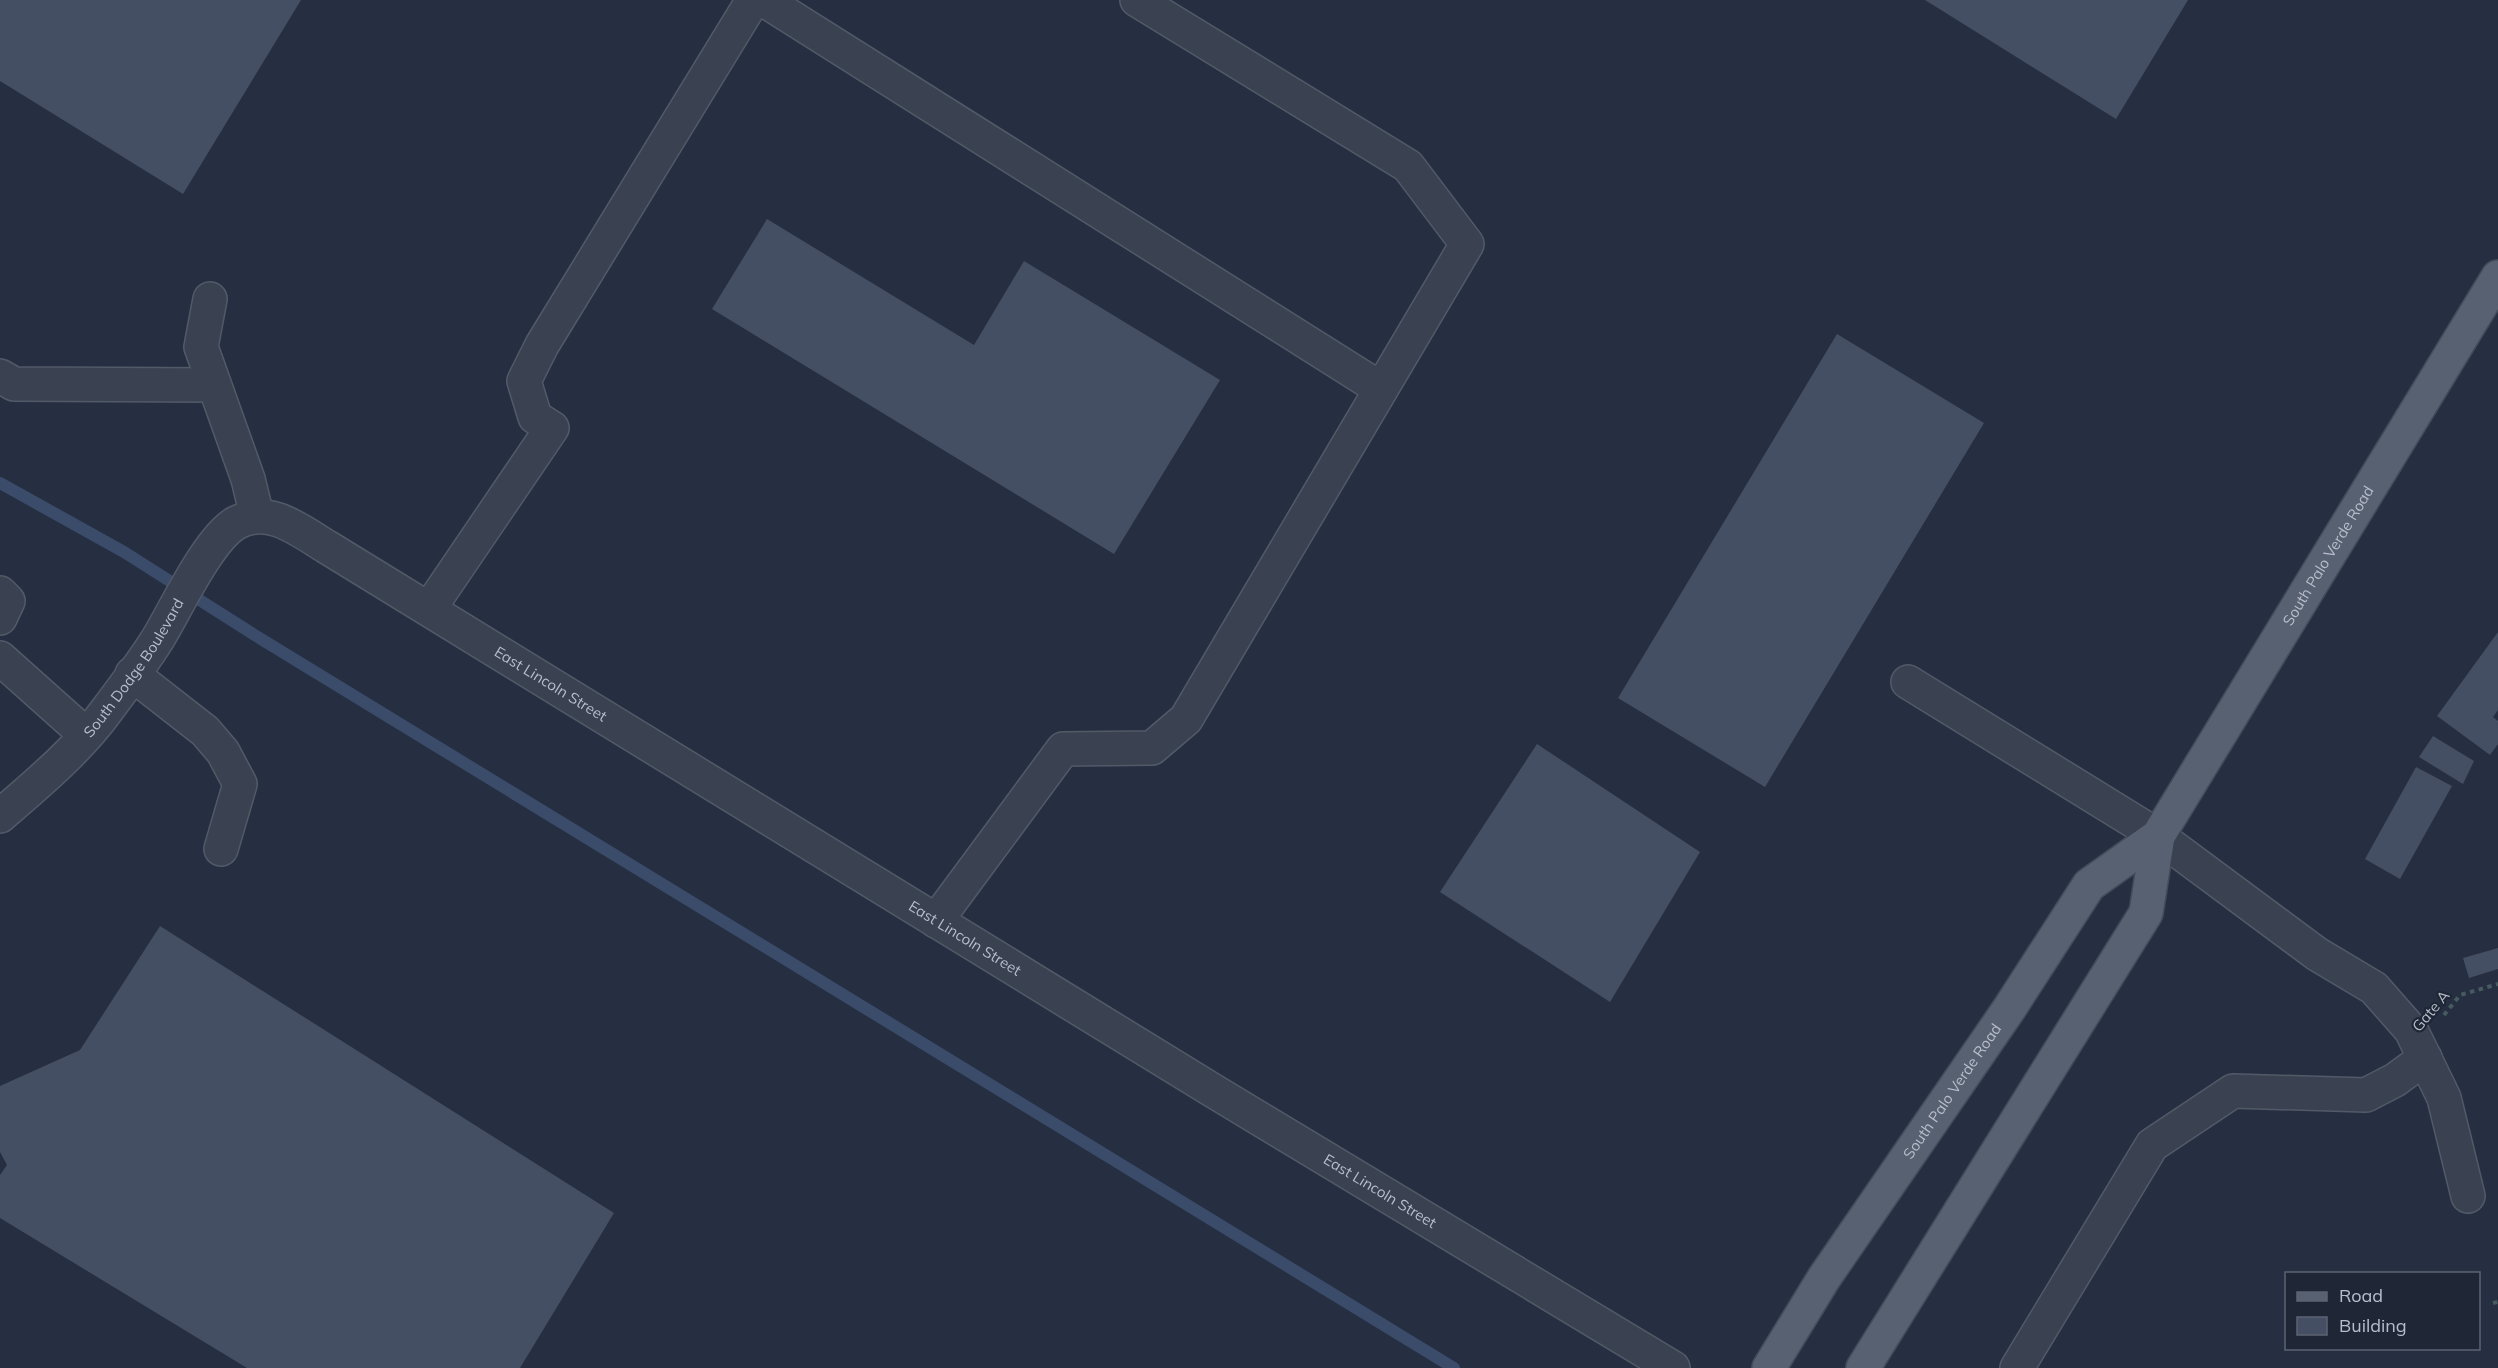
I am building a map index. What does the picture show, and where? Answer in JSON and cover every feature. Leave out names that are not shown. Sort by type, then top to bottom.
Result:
[{"type":"main road","name":"South Palo Verde Road","points":[[1863,1368],[2146,913],[2158,836],[2498,277]]},
{"type":"main road","name":"South Palo Verde Road","points":[[1769,1368],[1824,1278],[2009,1010],[2089,885],[2158,836]]},
{"type":"street","points":[[429,609],[552,428],[535,417],[524,381],[542,345],[753,0]]},
{"type":"street","points":[[764,0],[1381,389]]},
{"type":"street","points":[[936,921],[1063,749],[1152,748],[1186,719],[1467,244],[1408,166],[1137,0]]},
{"type":"street","points":[[210,299],[201,347],[248,478],[257,516]]},
{"type":"street","points":[[0,376],[14,384],[214,385]]},
{"type":"street","name":"East Lincoln Street","points":[[257,516],[271,516],[293,526],[936,921],[1673,1368]]},
{"type":"street","name":"South Dodge Boulevard","points":[[0,816],[65,758],[105,713],[156,641],[216,541],[235,524],[257,516]]},
{"type":"street","points":[[0,593],[8,601],[0,618]]},
{"type":"street","points":[[0,658],[85,734]]},
{"type":"street","points":[[132,674],[205,731],[224,752],[240,784],[221,849]]},
{"type":"street","points":[[1908,682],[2158,836],[2317,954],[2374,988],[2411,1030],[2444,1098],[2468,1196]]},
{"type":"street","points":[[2018,1368],[2152,1144],[2233,1091],[2366,1095],[2394,1080],[2422,1052]]},
{"type":"path","name":"Gate A","points":[[2422,1052],[2460,995],[2498,984]]},
{"type":"building","points":[[0,0],[301,0],[183,194],[0,81]]},
{"type":"building","points":[[1925,0],[2188,0],[2116,119]]},
{"type":"building","points":[[767,219],[974,345],[1024,261],[1220,380],[1114,554],[712,309]]},
{"type":"building","points":[[1837,334],[1984,423],[1765,787],[1618,698]]},
{"type":"building","points":[[2498,632],[2498,710],[2493,717],[2498,721],[2498,744],[2490,755],[2437,716]]},
{"type":"building","points":[[2433,736],[2474,761],[2463,784],[2419,757]]},
{"type":"building","points":[[1537,744],[1700,852],[1610,1002],[1440,892]]},
{"type":"building","points":[[2416,767],[2452,786],[2400,879],[2365,859]]},
{"type":"building","points":[[160,926],[614,1213],[520,1368],[247,1368],[0,1218],[0,1175],[7,1165],[0,1152],[0,1086],[80,1050]]},
{"type":"building","points":[[2498,948],[2498,969],[2469,978],[2463,958]]},
{"type":"waterway","points":[[0,483],[124,552],[253,634],[1454,1368]]}]
